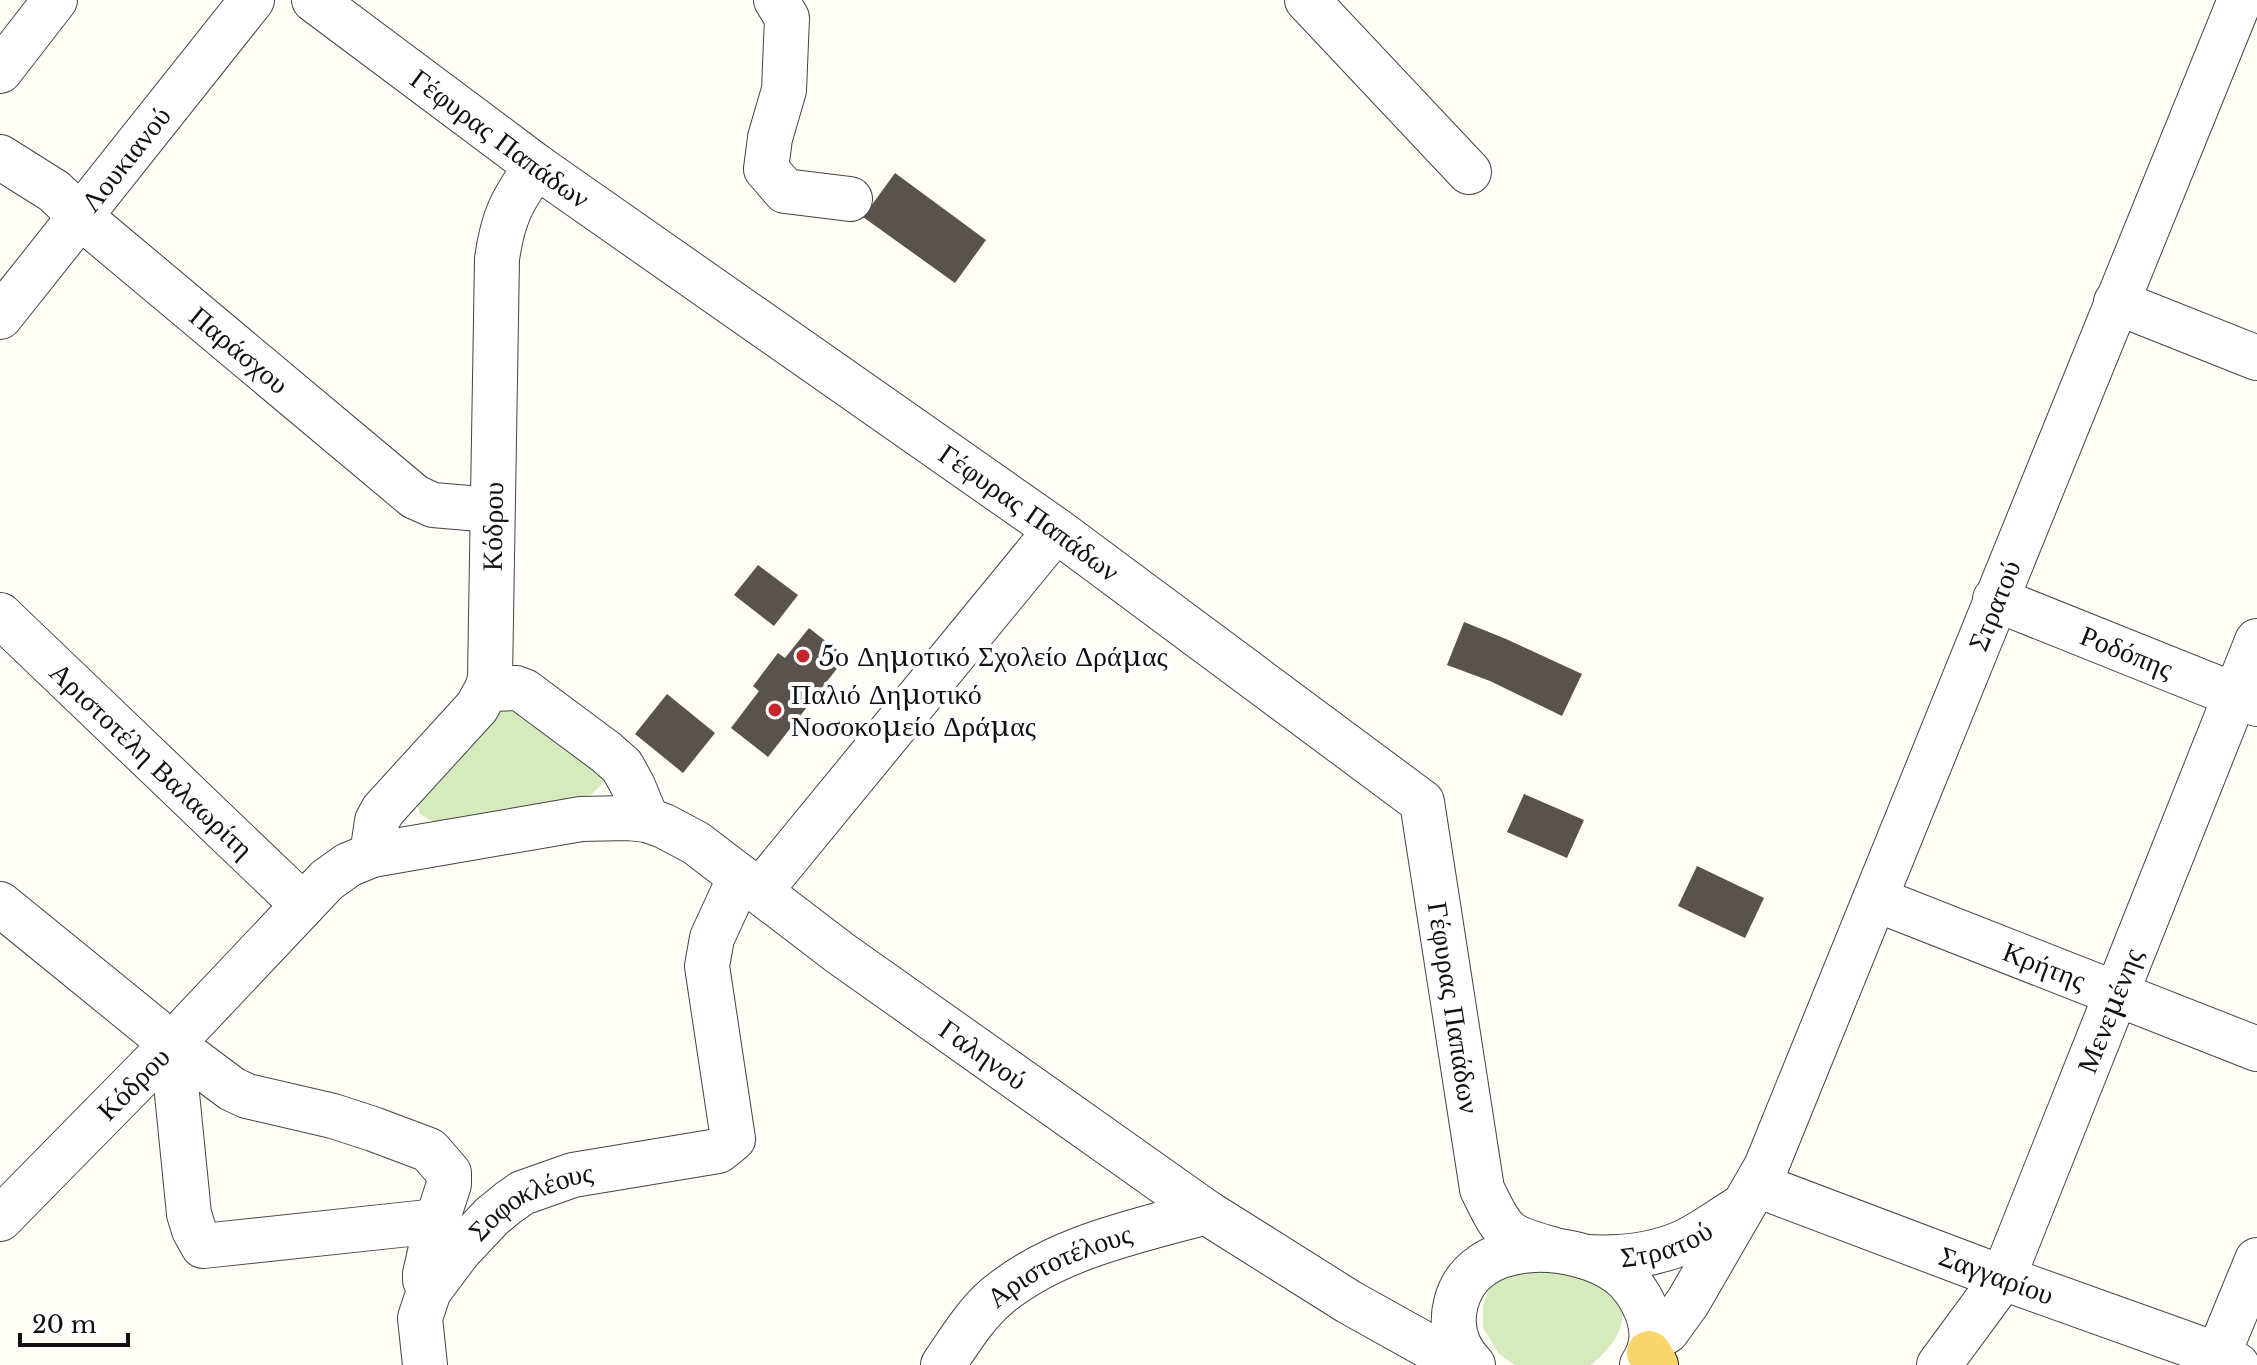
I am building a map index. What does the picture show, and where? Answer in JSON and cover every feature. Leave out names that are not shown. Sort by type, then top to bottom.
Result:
[{"type":"street","points":[[0,71],[55,0]]},
{"type":"street","name":"Λουκιανού","points":[[0,317],[252,0]]},
{"type":"street","name":"Γέφυρας Παπάδων","points":[[314,0],[536,166],[1056,530],[1422,802],[1482,1189],[1462,1289],[1453,1312],[1456,1336],[1463,1354],[1473,1365]]},
{"type":"street","points":[[776,0],[787,18],[784,90],[770,138],[766,169],[785,191],[850,199]]},
{"type":"street","points":[[1307,0],[1469,172]]},
{"type":"street","name":"Στρατού","points":[[1650,1356],[1688,1302],[1766,1167],[2116,302],[2243,15]]},
{"type":"street","name":"Παράσχου","points":[[0,157],[54,191],[415,497],[433,505],[492,510]]},
{"type":"street","name":"Κόδρου","points":[[487,689],[490,678],[497,259],[501,229],[511,205],[536,166]]},
{"type":"street","points":[[2116,302],[2257,358]]},
{"type":"street","points":[[750,884],[1056,530]]},
{"type":"street","name":"Ροδόπης","points":[[1995,599],[2246,699]]},
{"type":"street","name":"Αριστοτέλη Βαλαωρίτη","points":[[0,615],[303,905]]},
{"type":"street","name":"Μενεμένης","points":[[1939,1365],[2003,1278],[2117,994],[2246,699],[2257,641]]},
{"type":"street","points":[[372,855],[377,821],[383,810],[477,707],[487,689],[516,688],[524,691],[606,752],[626,771],[647,820]]},
{"type":"street","name":"Κόδρου","points":[[0,1219],[339,871],[372,855],[581,819]]},
{"type":"street","name":"Γαληνού","points":[[581,819],[647,820],[684,836],[840,953],[1206,1212],[1380,1320],[1462,1365]]},
{"type":"street","name":"Σοφοκλέους","points":[[425,1365],[420,1318],[430,1287],[476,1232],[522,1193],[573,1175],[718,1151],[733,1139],[707,966],[712,938],[750,884]]},
{"type":"street","name":"Κρήτης","points":[[1875,899],[2257,1049]]},
{"type":"street","points":[[0,904],[232,1089],[247,1096],[333,1116],[429,1150],[449,1173],[449,1184],[425,1274],[430,1287]]},
{"type":"street","points":[[172,1044],[189,1214],[203,1246],[437,1221]]},
{"type":"street","name":"Γέφυρας Παπάδων","points":[[1482,1189],[1506,1230],[1515,1238],[1567,1253]]},
{"type":"street","name":"Στρατού","points":[[1567,1253],[1617,1258],[1652,1253],[1686,1241],[1750,1195]]},
{"type":"street","name":"Σαγγαρίου","points":[[1750,1195],[2003,1278],[2228,1360]]},
{"type":"street","name":"Αριστοτέλους","points":[[943,1365],[973,1322],[994,1299],[1034,1273],[1100,1242],[1206,1212]]},
{"type":"street","points":[[1380,1320],[1409,1316],[1442,1303],[1462,1289],[1480,1268],[1504,1255],[1524,1250],[1567,1253],[1618,1272],[1636,1290],[1647,1314],[1650,1356]]},
{"type":"street","points":[[2228,1360],[2257,1260]]},
{"type":"green space","points":[[506,705],[606,775],[603,783],[591,795],[486,816],[436,823],[420,814],[417,802],[498,710]]},
{"type":"green space","points":[[1549,1268],[1604,1286],[1622,1308],[1618,1333],[1610,1347],[1591,1365],[1515,1365],[1499,1354],[1483,1328],[1483,1306],[1490,1286],[1497,1279]]},
{"type":"building","points":[[895,173],[986,240],[955,283],[863,217]]},
{"type":"building","points":[[758,565],[798,595],[774,626],[734,595]]},
{"type":"building","points":[[1464,622],[1582,674],[1562,716],[1490,681],[1447,665]]},
{"type":"building","name":"Παλιό Δημοτικό Νοσοκομείο Δράμας","points":[[809,628],[846,657],[768,757],[731,728],[759,691],[753,686],[778,653],[785,658]]},
{"type":"building","points":[[667,694],[715,733],[683,773],[635,734]]},
{"type":"building","points":[[1524,794],[1584,820],[1567,858],[1507,832]]},
{"type":"building","points":[[1697,866],[1764,898],[1745,938],[1678,906]]},
{"type":"place","name":"5ο Δημοτικό Σχολείο Δράμας","points":[[803,656]]},
{"type":"place","name":"Παλιό Δημοτικό Νοσοκομείο Δράμας","points":[[775,710]]}]
